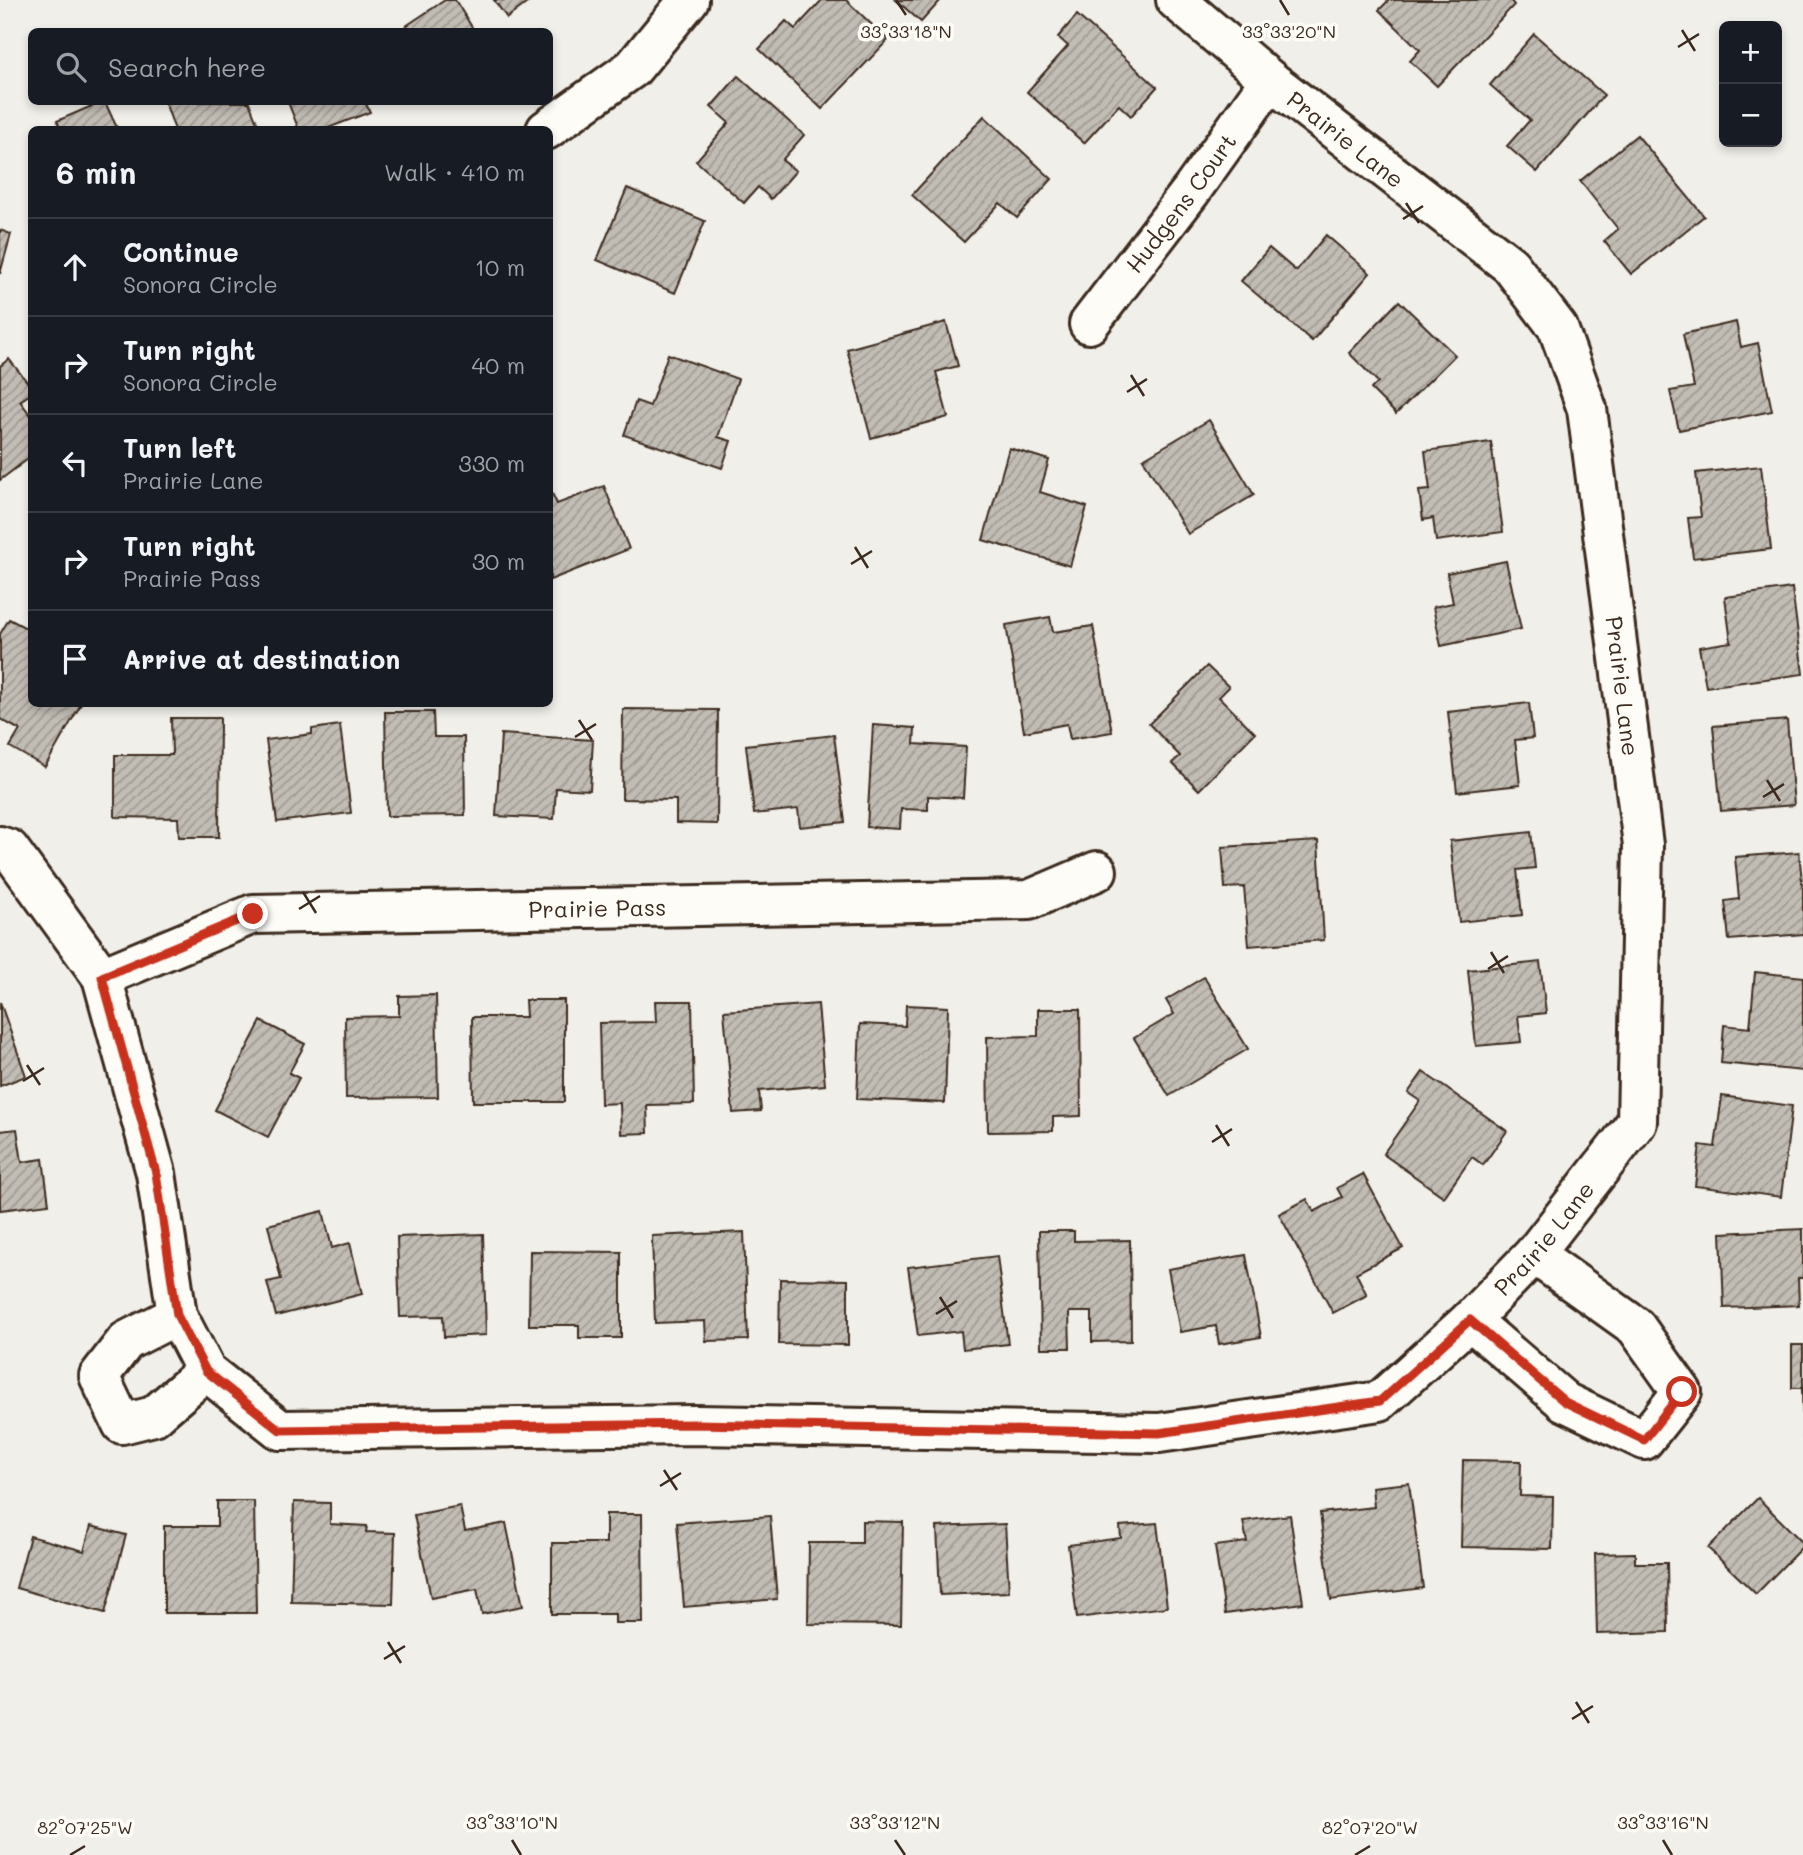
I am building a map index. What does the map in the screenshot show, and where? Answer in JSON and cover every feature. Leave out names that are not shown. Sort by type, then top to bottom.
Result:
[{"type":"street","points":[[552,126],[633,68],[689,0]]},
{"type":"street","name":"Prairie Lane","points":[[0,846],[9,849],[102,977],[156,1173],[177,1315],[206,1371],[280,1430],[696,1424],[1159,1433],[1380,1401],[1470,1320],[1535,1254],[1637,1122],[1643,845],[1587,409],[1558,328],[1510,265],[1270,80],[1176,0]]},
{"type":"street","name":"Hudgens Court","points":[[1089,324],[1191,191],[1270,80]]},
{"type":"street","name":"Prairie Pass","points":[[102,977],[253,914],[1029,900],[1097,870]]},
{"type":"street","points":[[1470,1320],[1565,1402],[1644,1440],[1682,1392],[1636,1328],[1535,1254]]},
{"type":"street","points":[[177,1315],[125,1341],[99,1377],[122,1424],[154,1416],[206,1371]]},
{"type":"building","points":[[445,0],[455,0],[472,28],[403,28]]},
{"type":"building","points":[[494,0],[531,0],[507,18]]},
{"type":"building","points":[[822,0],[846,0],[888,40],[822,109],[759,49],[786,21],[795,29]]},
{"type":"building","points":[[896,0],[941,0],[921,22]]},
{"type":"building","points":[[1389,0],[1510,0],[1514,5],[1437,86],[1410,61],[1420,50],[1379,10]]},
{"type":"building","points":[[1077,15],[1157,87],[1131,116],[1119,105],[1084,143],[1027,92],[1068,46],[1058,37]]},
{"type":"building","points":[[1534,34],[1604,95],[1537,172],[1507,146],[1530,120],[1490,85]]},
{"type":"building","points":[[738,76],[804,135],[782,160],[796,171],[771,199],[758,187],[744,203],[696,161],[729,123],[711,107]]},
{"type":"building","points":[[94,105],[106,105],[116,126],[57,126],[59,125],[57,121]]},
{"type":"building","points":[[166,105],[250,105],[258,126],[174,126]]},
{"type":"building","points":[[289,105],[366,105],[370,112],[333,126],[297,126]]},
{"type":"building","points":[[984,116],[1052,179],[1017,218],[1000,203],[964,242],[912,195]]},
{"type":"building","points":[[1637,135],[1704,216],[1631,274],[1604,241],[1618,229],[1580,181]]},
{"type":"building","points":[[627,188],[705,221],[675,293],[597,260]]},
{"type":"building","points":[[0,230],[11,234],[0,274]]},
{"type":"building","points":[[1326,235],[1370,273],[1312,341],[1241,281],[1269,248],[1296,271]]},
{"type":"building","points":[[1399,301],[1455,355],[1396,414],[1371,389],[1378,382],[1349,353]]},
{"type":"building","points":[[946,322],[958,366],[936,372],[948,417],[871,438],[847,349]]},
{"type":"building","points":[[1736,322],[1741,347],[1758,343],[1772,411],[1679,430],[1670,391],[1694,387],[1683,334]]},
{"type":"building","points":[[668,354],[738,379],[718,437],[731,441],[722,468],[624,435],[636,401],[650,406]]},
{"type":"building","points":[[9,359],[28,383],[28,396],[20,401],[28,412],[28,459],[0,480],[0,366]]},
{"type":"building","points":[[1209,420],[1254,495],[1188,534],[1143,459]]},
{"type":"building","points":[[1491,442],[1503,532],[1436,541],[1433,518],[1423,520],[1419,491],[1430,490],[1425,451]]},
{"type":"building","points":[[1009,448],[1049,460],[1040,492],[1087,507],[1070,566],[983,540]]},
{"type":"building","points":[[1761,466],[1771,549],[1693,558],[1688,518],[1701,517],[1696,473]]},
{"type":"building","points":[[604,486],[629,549],[553,579],[553,495],[557,504]]},
{"type":"building","points":[[1506,561],[1521,629],[1441,646],[1433,607],[1453,603],[1447,573]]},
{"type":"building","points":[[1792,588],[1803,674],[1706,687],[1699,647],[1731,642],[1725,597]]},
{"type":"building","points":[[1050,617],[1053,632],[1093,626],[1112,732],[1070,739],[1067,724],[1024,732],[1006,625]]},
{"type":"building","points":[[9,619],[28,629],[28,707],[79,707],[45,767],[10,747],[20,730],[0,719],[0,634]]},
{"type":"building","points":[[1207,666],[1229,687],[1219,697],[1255,733],[1199,790],[1172,763],[1180,756],[1149,724]]},
{"type":"building","points":[[1529,703],[1533,738],[1515,740],[1520,785],[1457,792],[1448,712]]},
{"type":"building","points":[[623,709],[718,710],[717,824],[676,823],[676,800],[622,799]]},
{"type":"building","points":[[385,712],[433,712],[434,737],[464,737],[465,815],[387,816]]},
{"type":"building","points":[[171,718],[220,718],[219,837],[179,837],[178,818],[115,817],[115,755],[172,755]]},
{"type":"building","points":[[1787,720],[1794,805],[1721,811],[1713,726]]},
{"type":"building","points":[[340,725],[351,813],[277,822],[266,740],[312,734],[312,729]]},
{"type":"building","points":[[873,725],[915,728],[914,744],[966,747],[963,798],[928,796],[928,810],[901,809],[900,829],[867,827]]},
{"type":"building","points":[[501,734],[593,740],[590,790],[556,788],[554,819],[496,816]]},
{"type":"building","points":[[834,735],[845,822],[800,827],[798,809],[754,814],[746,745]]},
{"type":"building","points":[[1531,832],[1535,868],[1517,870],[1522,915],[1459,922],[1450,841]]},
{"type":"building","points":[[1318,841],[1324,940],[1249,946],[1244,887],[1225,888],[1222,847]]},
{"type":"building","points":[[1799,852],[1803,934],[1729,940],[1725,901],[1739,899],[1735,857]]},
{"type":"building","points":[[1540,962],[1546,1013],[1518,1016],[1521,1042],[1476,1046],[1468,970]]},
{"type":"building","points":[[1755,972],[1803,977],[1803,1071],[1721,1063],[1724,1025],[1750,1028]]},
{"type":"building","points":[[1204,977],[1248,1049],[1169,1096],[1134,1038],[1174,1014],[1166,1000]]},
{"type":"building","points":[[436,995],[438,1097],[346,1098],[345,1017],[399,1016],[399,996]]},
{"type":"building","points":[[525,1000],[564,1000],[564,1102],[473,1102],[472,1017],[526,1017]]},
{"type":"building","points":[[655,1001],[692,1001],[694,1104],[647,1105],[648,1133],[621,1134],[620,1103],[601,1104],[599,1023],[656,1022]]},
{"type":"building","points":[[0,1002],[26,1076],[0,1086]]},
{"type":"building","points":[[818,1004],[825,1085],[759,1091],[761,1111],[733,1113],[724,1011]]},
{"type":"building","points":[[906,1005],[948,1007],[945,1103],[857,1099],[860,1024],[905,1026]]},
{"type":"building","points":[[1038,1009],[1080,1009],[1081,1116],[1053,1117],[1053,1131],[988,1132],[987,1037],[1038,1036]]},
{"type":"building","points":[[261,1021],[305,1044],[289,1073],[299,1078],[268,1137],[215,1110]]},
{"type":"building","points":[[1423,1072],[1507,1131],[1483,1165],[1472,1157],[1444,1197],[1383,1154],[1420,1101],[1408,1093]]},
{"type":"building","points":[[1722,1096],[1792,1106],[1781,1197],[1695,1186],[1700,1145],[1715,1147]]},
{"type":"building","points":[[17,1129],[22,1162],[43,1159],[49,1204],[0,1210],[0,1131]]},
{"type":"building","points":[[1363,1174],[1403,1248],[1356,1273],[1367,1295],[1333,1313],[1279,1214],[1307,1199],[1314,1212],[1342,1197],[1337,1188]]},
{"type":"building","points":[[323,1211],[332,1248],[350,1243],[362,1294],[276,1316],[267,1282],[281,1279],[268,1225]]},
{"type":"building","points":[[1803,1229],[1803,1278],[1798,1278],[1799,1305],[1724,1308],[1721,1233]]},
{"type":"building","points":[[1039,1231],[1074,1231],[1074,1241],[1130,1240],[1131,1341],[1092,1342],[1092,1312],[1069,1312],[1070,1348],[1041,1348]]},
{"type":"building","points":[[744,1232],[748,1340],[706,1341],[705,1321],[655,1323],[652,1236]]},
{"type":"building","points":[[483,1234],[486,1335],[444,1337],[443,1316],[400,1317],[397,1237]]},
{"type":"building","points":[[530,1251],[621,1252],[621,1338],[579,1338],[579,1325],[529,1325]]},
{"type":"building","points":[[1246,1255],[1261,1337],[1219,1344],[1216,1326],[1180,1332],[1168,1269]]},
{"type":"building","points":[[997,1256],[1008,1344],[963,1349],[961,1331],[918,1336],[908,1267]]},
{"type":"building","points":[[780,1279],[848,1280],[848,1345],[779,1344]]},
{"type":"building","points":[[1792,1345],[1803,1345],[1803,1443],[1802,1388],[1792,1388]]},
{"type":"building","points":[[1463,1460],[1521,1461],[1520,1496],[1553,1497],[1552,1549],[1461,1547]]},
{"type":"building","points":[[1409,1483],[1423,1588],[1331,1600],[1320,1513],[1374,1507],[1372,1487]]},
{"type":"building","points":[[1758,1498],[1803,1546],[1756,1594],[1708,1548]]},
{"type":"building","points":[[217,1501],[254,1501],[256,1613],[164,1613],[164,1526],[217,1526]]},
{"type":"building","points":[[294,1502],[330,1503],[330,1524],[367,1526],[366,1532],[395,1533],[393,1604],[291,1602]]},
{"type":"building","points":[[460,1506],[465,1531],[506,1523],[523,1606],[482,1614],[477,1589],[431,1598],[414,1515]]},
{"type":"building","points":[[606,1514],[642,1514],[643,1623],[615,1623],[615,1614],[552,1614],[552,1543],[606,1543]]},
{"type":"building","points":[[1290,1515],[1303,1603],[1225,1614],[1215,1546],[1247,1542],[1243,1521]]},
{"type":"building","points":[[770,1516],[777,1599],[684,1607],[677,1523]]},
{"type":"building","points":[[862,1521],[903,1522],[901,1625],[808,1624],[809,1543],[862,1543]]},
{"type":"building","points":[[1157,1523],[1167,1607],[1077,1618],[1068,1545],[1121,1538],[1120,1526]]},
{"type":"building","points":[[1005,1524],[1009,1592],[940,1595],[937,1527]]},
{"type":"building","points":[[91,1526],[126,1535],[105,1613],[16,1588],[30,1536],[84,1551]]},
{"type":"building","points":[[1635,1553],[1635,1563],[1667,1563],[1668,1632],[1597,1634],[1595,1554]]},
{"type":"route","points":[[253,914],[102,977],[156,1173],[177,1315],[206,1371],[280,1430],[696,1424],[1159,1433],[1380,1401],[1470,1320],[1565,1402],[1644,1440],[1682,1392]]}]
